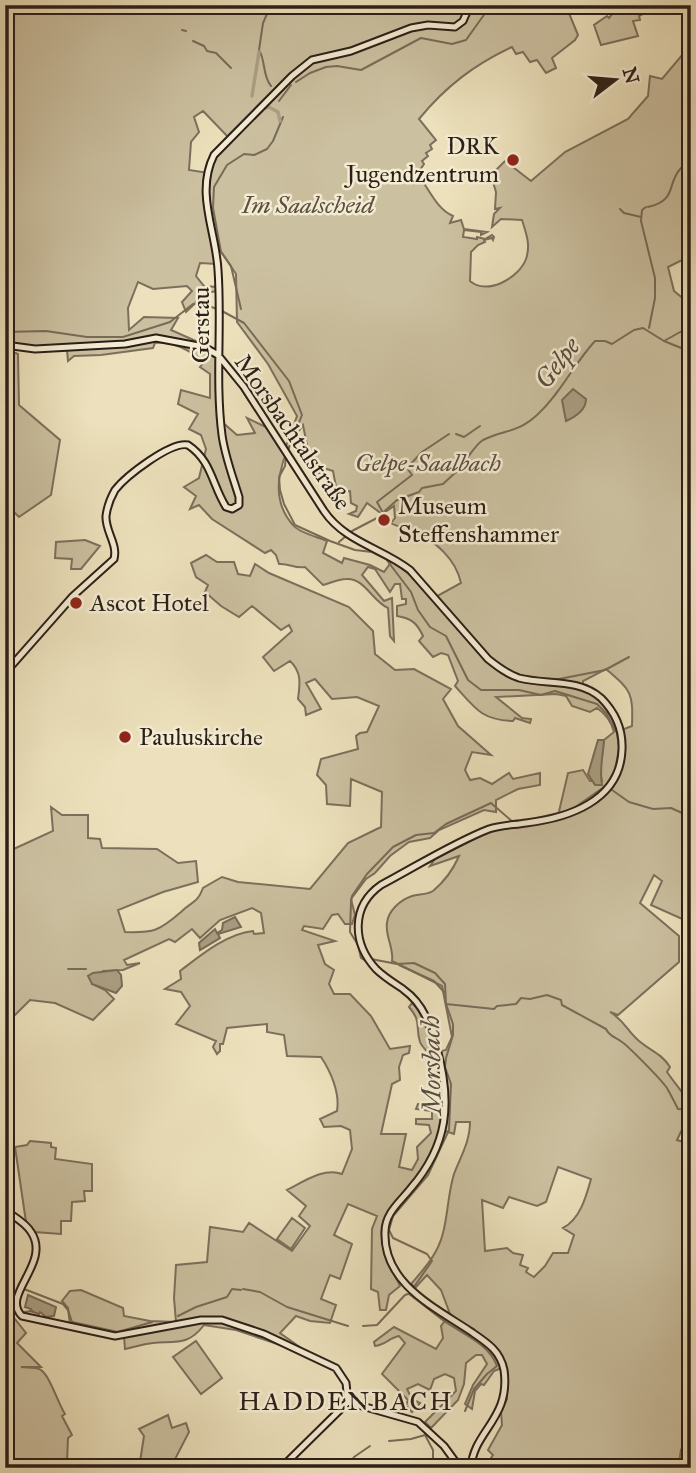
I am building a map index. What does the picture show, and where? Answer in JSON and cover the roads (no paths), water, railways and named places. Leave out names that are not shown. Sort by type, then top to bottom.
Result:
[{"type":"main road","name":"Gerstau","points":[[5,673],[72,596],[114,559],[115,549],[106,520],[108,507],[115,490],[145,465],[174,446],[188,445],[200,454],[208,465],[226,507],[237,507],[239,497],[223,438],[218,355],[218,261],[208,213],[206,178],[214,155],[306,64],[320,57],[351,51],[411,28],[455,27],[463,22],[470,5]]},
{"type":"main road","name":"Morsbachtalstraße","points":[[5,345],[49,348],[125,344],[159,338],[194,343],[218,355],[244,387],[329,519],[349,535],[410,570],[500,669],[524,679],[574,685],[590,690],[609,708],[617,721],[622,757],[616,777],[608,790],[583,807],[559,817],[489,829],[381,885],[370,894],[358,916],[357,926],[366,956],[377,970],[416,1001],[426,1017],[440,1060],[446,1102],[442,1133],[432,1157],[414,1185],[390,1213],[385,1224],[387,1254],[394,1271],[404,1284],[496,1351],[504,1372],[504,1400],[474,1453],[471,1468]]},
{"type":"main road","points":[[208,349],[218,343]]},
{"type":"main road","points":[[5,1210],[28,1227],[37,1247],[34,1261],[14,1298],[15,1309],[22,1316],[120,1336],[201,1320],[222,1320],[264,1334],[336,1368],[346,1383],[348,1402]]},
{"type":"main road","points":[[281,1468],[348,1402]]},
{"type":"main road","points":[[348,1402],[418,1422],[444,1447],[460,1468]]},
{"type":"waterway","points":[[271,5],[263,23],[259,50],[271,86]]},
{"type":"waterway","points":[[296,82],[326,67],[361,70],[421,38],[452,44],[466,40],[491,5]]},
{"type":"waterway","points":[[182,30],[186,31]]},
{"type":"waterway","points":[[193,41],[204,46],[207,51],[216,53],[231,68]]},
{"type":"waterway","points":[[252,96],[259,52]]},
{"type":"waterway","points":[[684,82],[691,112]]},
{"type":"waterway","points":[[279,101],[291,85]]},
{"type":"waterway","points":[[265,108],[269,107],[278,112],[280,121]]},
{"type":"waterway","points":[[241,309],[231,266],[221,252],[213,208],[214,187],[227,165],[244,154],[254,155],[267,149],[283,117]]},
{"type":"waterway","points":[[648,207],[668,196],[677,174],[691,162]]},
{"type":"waterway","points":[[646,207],[642,210],[641,221],[655,278],[655,298],[649,328]]},
{"type":"waterway","points":[[620,209],[624,213],[641,217]]},
{"type":"waterway","name":"Morsbach","points":[[5,332],[46,331],[87,337],[123,337],[170,322],[193,304],[200,303],[217,309]]},
{"type":"waterway","name":"Morsbach","points":[[222,311],[244,323],[289,381],[302,415],[288,450]]},
{"type":"waterway","name":"Gelpe","points":[[462,465],[483,440],[516,428],[537,415],[553,398],[595,341],[612,344],[634,330],[643,328],[664,341],[691,352]]},
{"type":"waterway","points":[[664,341],[682,331],[691,332]]},
{"type":"waterway","points":[[456,434],[464,437],[480,426]]},
{"type":"waterway","points":[[382,511],[377,502],[412,475],[407,468],[422,452],[449,434]]},
{"type":"waterway","name":"Morsbach","points":[[286,455],[285,466],[279,477],[280,490],[295,525],[330,541],[355,550],[372,552],[386,559],[411,592],[418,610],[430,627],[446,636],[468,680],[481,690],[519,690],[541,695],[555,691],[597,704],[606,713],[617,733],[619,748],[615,771]]},
{"type":"waterway","name":"Gelpe","points":[[339,542],[352,531],[377,518],[397,500],[419,492],[422,488],[443,484],[457,471]]},
{"type":"waterway","points":[[554,680],[605,670],[629,657]]},
{"type":"waterway","name":"Morsbach","points":[[574,808],[604,787]]},
{"type":"waterway","points":[[612,790],[629,802],[653,809],[671,808],[691,817]]},
{"type":"waterway","name":"Morsbach","points":[[366,961],[361,958],[358,945],[350,932],[352,896],[367,874],[393,847],[416,835],[434,833],[446,824],[491,803],[514,823],[563,812]]},
{"type":"waterway","name":"Morsbach","points":[[371,959],[397,964],[414,963],[435,973],[445,984],[446,1004],[453,1024],[445,1067],[451,1084],[449,1130],[428,1175],[393,1216],[389,1230],[393,1238],[427,1254],[432,1261],[409,1294],[482,1346],[497,1366],[474,1389],[465,1411]]},
{"type":"waterway","name":"Morsbach","points":[[399,965],[434,981],[444,992]]},
{"type":"waterway","points":[[68,969],[86,969]]},
{"type":"waterway","points":[[446,1004],[494,1009],[497,1006],[516,1004],[521,998],[547,995],[561,1000],[562,1005],[606,1029],[632,1051],[666,1086],[678,1109],[691,1110]]},
{"type":"waterway","points":[[24,1289],[63,1304],[72,1322],[118,1332],[152,1322]]},
{"type":"waterway","points":[[178,1316],[227,1297],[232,1289],[241,1290]]},
{"type":"waterway","points":[[243,1289],[260,1292],[287,1307],[348,1326]]},
{"type":"waterway","points":[[363,1326],[377,1325],[408,1294]]},
{"type":"waterway","points":[[24,1312],[33,1311]]},
{"type":"waterway","points":[[5,1320],[13,1316]]},
{"type":"waterway","name":"Morsbach","points":[[389,1441],[425,1435],[433,1450],[433,1465]]},
{"type":"waterway","name":"Morsbach","points":[[347,1468],[354,1457],[370,1446]]},
{"type":"place","name":"DRK Jugendzentrum","points":[[513,160]]},
{"type":"place","name":"Museum Steffenshammer","points":[[384,520]]},
{"type":"place","name":"Ascot Hotel","points":[[76,603]]},
{"type":"place","name":"Pauluskirche","points":[[125,737]]},
{"type":"district","name":"HADDENBACH","points":[[346,1401]]},
{"type":"park label","name":"Im Saalscheid","points":[[308,205]]},
{"type":"park label","name":"Gelpe-Saalbach","points":[[428,463]]}]
